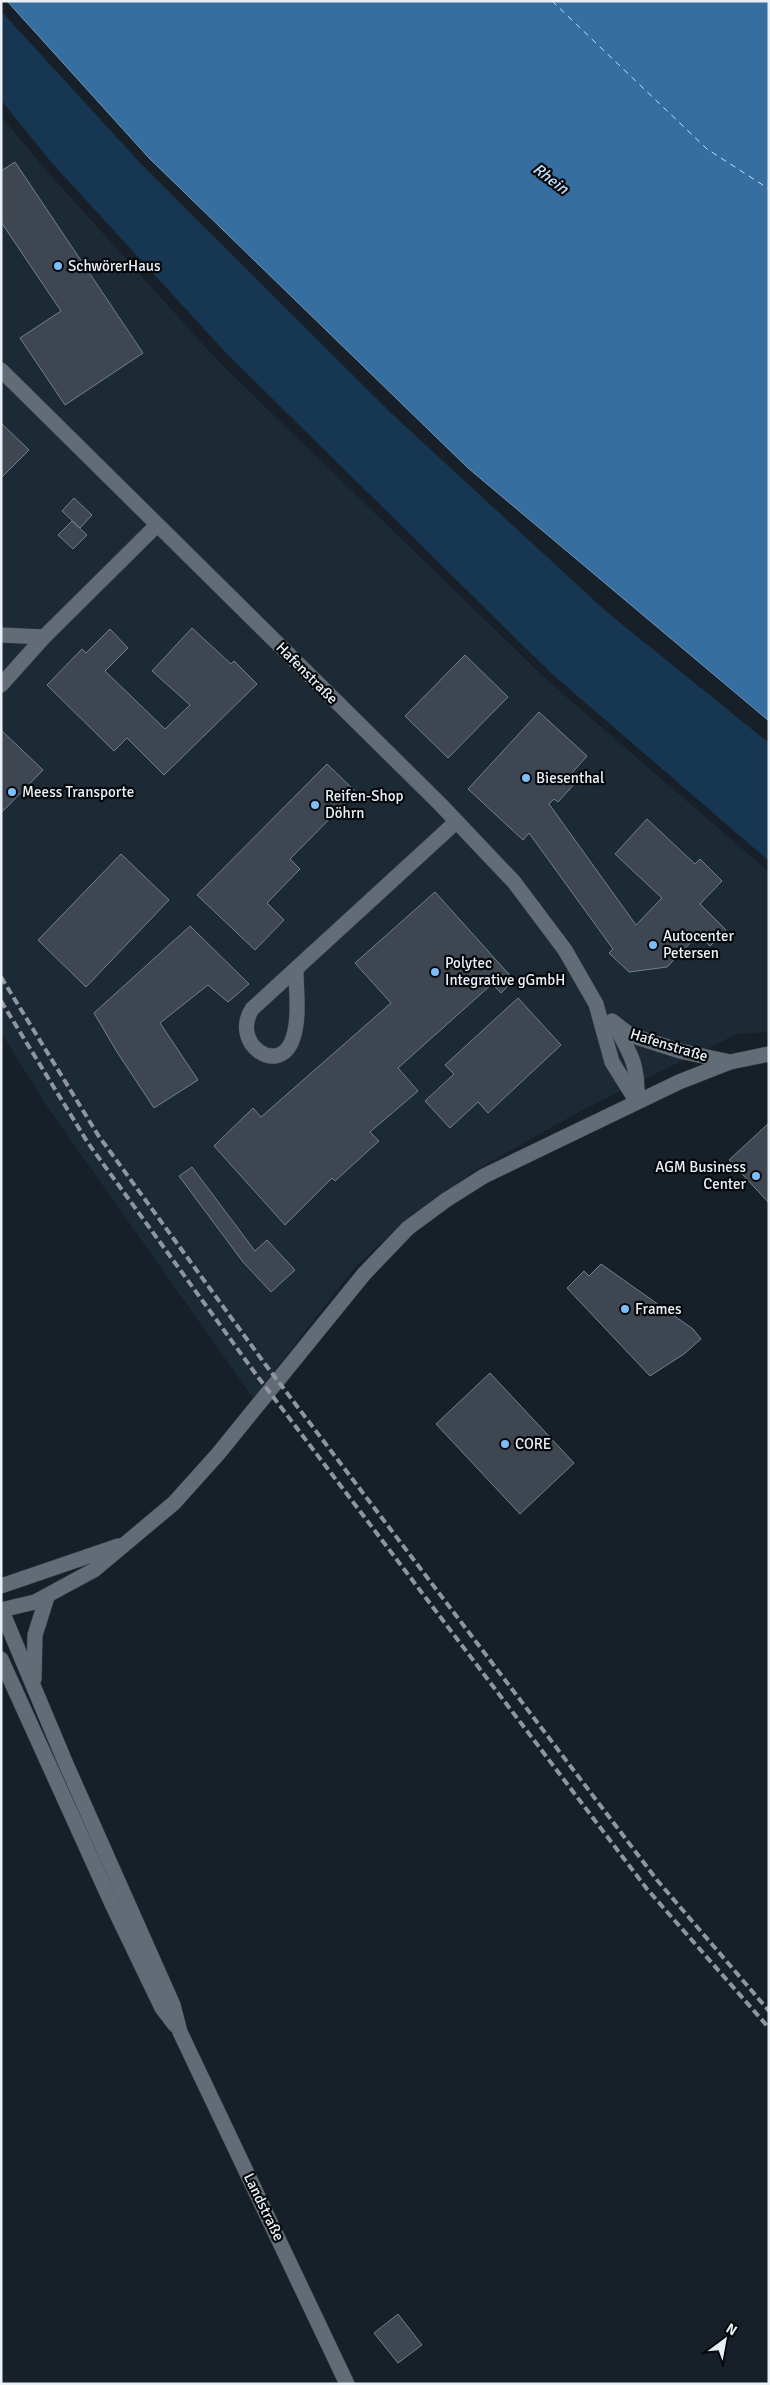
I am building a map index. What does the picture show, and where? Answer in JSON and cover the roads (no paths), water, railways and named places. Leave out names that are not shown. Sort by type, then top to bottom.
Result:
[{"type":"street","name":"Hafenstraße","points":[[1,370],[514,882],[550,927],[596,1004],[612,1021],[630,1035],[680,1051],[730,1062]]},
{"type":"street","points":[[1,685],[44,637],[156,526]]},
{"type":"street","points":[[1,634],[44,637]]},
{"type":"street","points":[[296,969],[295,1028],[293,1039],[284,1052],[272,1057],[255,1049],[247,1037],[246,1023],[248,1015],[258,1002],[456,822]]},
{"type":"street","name":"Hafenstraße","points":[[596,1004],[612,1062],[636,1102]]},
{"type":"street","name":"Hafenstraße","points":[[612,1021],[633,1059],[637,1080],[636,1102]]},
{"type":"street","points":[[180,2032],[170,1999],[1,1610],[35,1602],[47,1597],[94,1570],[122,1545],[157,1519],[193,1484],[364,1274],[408,1228],[446,1200],[484,1176],[679,1082],[730,1062],[769,1054]]},
{"type":"street","points":[[1,1586],[122,1545]]},
{"type":"street","points":[[34,1688],[35,1635],[47,1597]]},
{"type":"street","points":[[1,1659],[112,1904],[162,2008],[180,2032]]},
{"type":"street","name":"Landstraße","points":[[180,2032],[347,2384]]},
{"type":"water","name":"Rhein","points":[[7,1],[769,1],[769,721],[468,468],[149,158]]},
{"type":"railway","points":[[1,977],[98,1135],[265,1364],[657,1880],[769,2011]]},
{"type":"railway","points":[[1,1001],[88,1143],[255,1373],[647,1889],[769,2028]]},
{"type":"place","name":"SchwörerHaus","points":[[58,266]]},
{"type":"place","name":"Biesenthal","points":[[526,778]]},
{"type":"place","name":"Meess Transporte","points":[[12,792]]},
{"type":"place","name":"Reifen-Shop Döhrn","points":[[315,805]]},
{"type":"place","name":"Autocenter Petersen","points":[[653,945]]},
{"type":"place","name":"Polytec Integrative gGmbH","points":[[435,972]]},
{"type":"place","name":"AGM Business Center","points":[[756,1176]]},
{"type":"place","name":"Frames","points":[[625,1309]]},
{"type":"place","name":"CORE","points":[[505,1444]]}]
